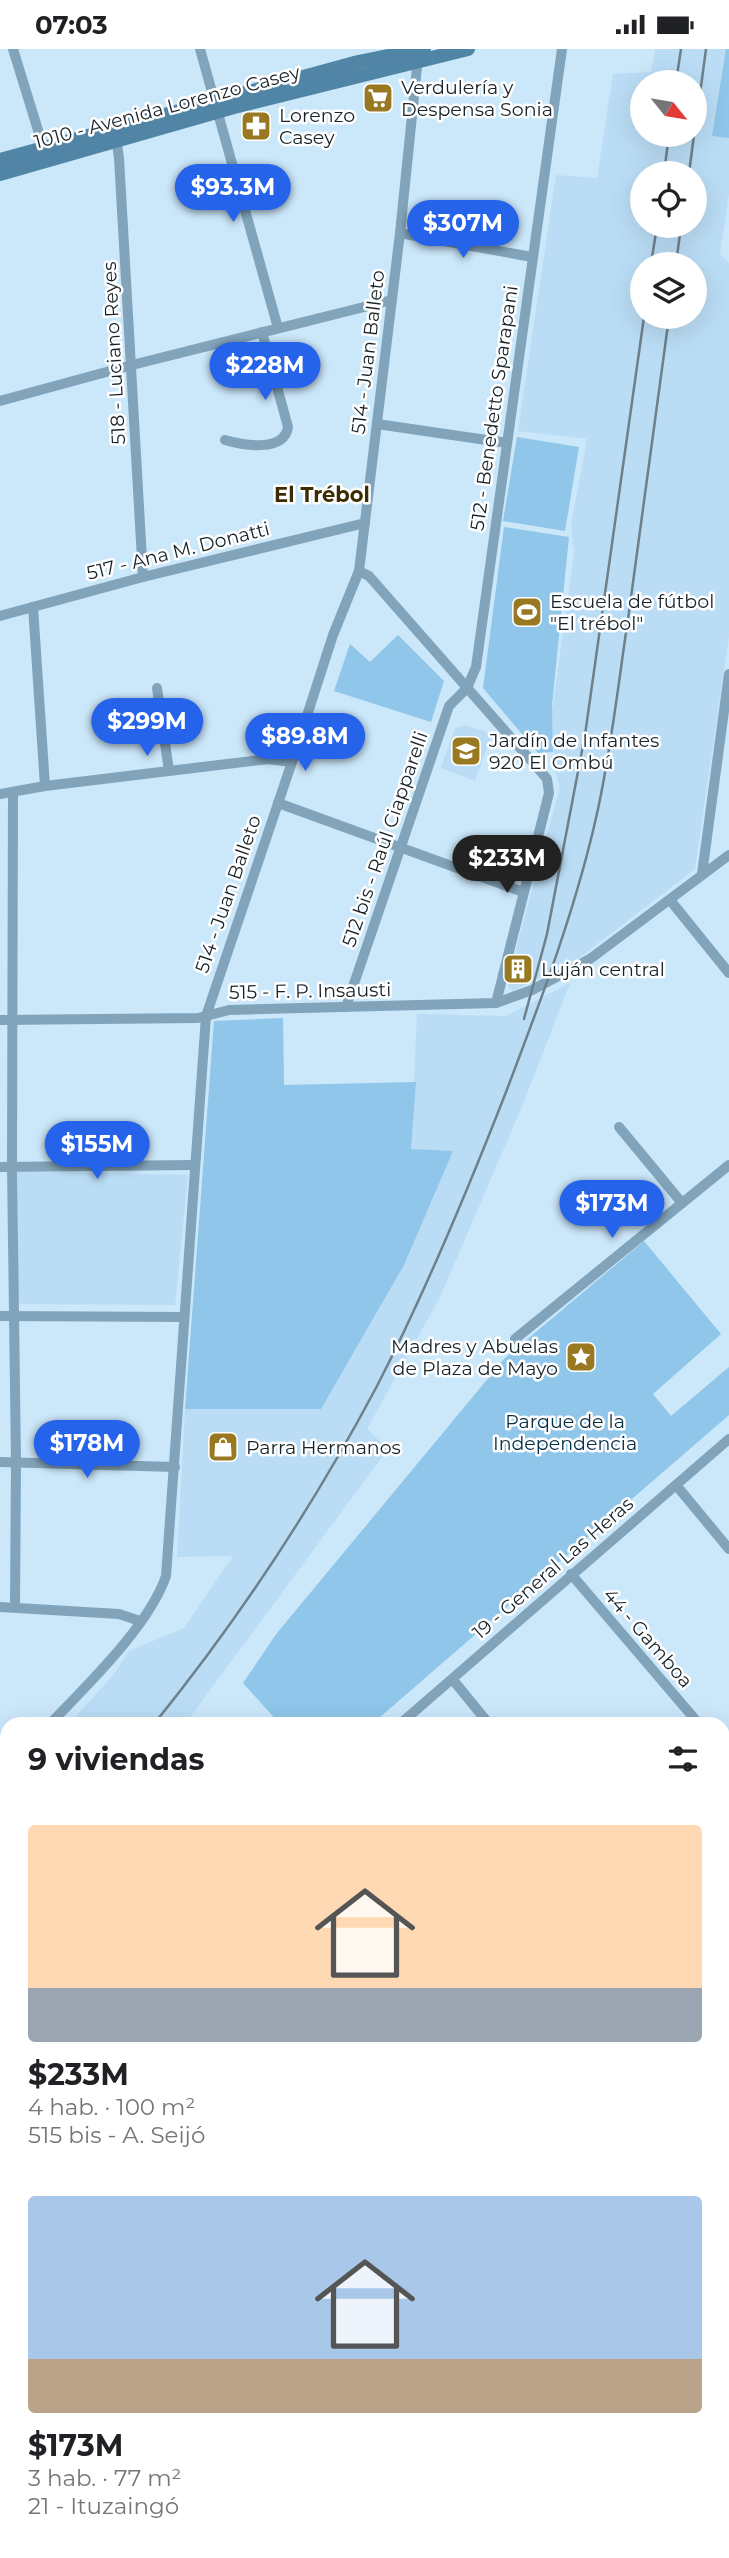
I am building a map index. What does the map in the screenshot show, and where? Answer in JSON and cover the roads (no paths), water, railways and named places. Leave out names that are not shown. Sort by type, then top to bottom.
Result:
[{"type":"main road","name":"1010 - Avenida Lorenzo Casey","points":[[0,174],[45,154],[217,106],[358,62],[468,49]]},
{"type":"main road","name":"1010 - Avenida Lorenzo Casey","points":[[0,160],[45,154]]},
{"type":"street","points":[[13,49],[45,154]]},
{"type":"street","points":[[200,49],[278,328]]},
{"type":"street","name":"512 - Benedetto Sparapani","points":[[467,688],[476,667],[562,49]]},
{"type":"street","name":"514 - Juan Balleto","points":[[57,1717],[140,1621],[157,1596],[166,1576],[206,1016],[333,635],[359,571],[420,53]]},
{"type":"street","name":"518 - Luciano Reyes","points":[[114,134],[132,365],[143,577]]},
{"type":"street","points":[[400,233],[532,257]]},
{"type":"street","points":[[0,401],[392,299]]},
{"type":"street","points":[[225,440],[258,446],[287,435],[288,427],[262,332]]},
{"type":"street","points":[[377,425],[507,443]]},
{"type":"street","name":"517 - Ana M. Donatti","points":[[0,616],[143,577],[365,523]]},
{"type":"street","points":[[359,571],[369,576],[547,779],[549,793],[496,1003]]},
{"type":"street","points":[[33,607],[45,786]]},
{"type":"street","points":[[702,874],[729,674]]},
{"type":"street","points":[[157,688],[169,771]]},
{"type":"street","name":"512 bis - Raúl Ciapparelli","points":[[346,1007],[449,706],[467,688]]},
{"type":"street","points":[[0,794],[45,786],[268,759],[292,762]]},
{"type":"street","points":[[13,793],[15,1607]]},
{"type":"street","points":[[278,803],[523,892]]},
{"type":"street","name":"515 - F. P. Insausti","points":[[0,1020],[198,1018],[229,1010],[496,1003],[532,990],[573,969],[729,855]]},
{"type":"street","points":[[670,900],[729,973]]},
{"type":"street","points":[[619,1127],[682,1203]]},
{"type":"street","points":[[0,1167],[194,1165]]},
{"type":"street","points":[[515,1339],[729,1165]]},
{"type":"street","points":[[0,1316],[183,1317]]},
{"type":"street","name":"19 - General Las Heras","points":[[408,1717],[729,1439]]},
{"type":"street","points":[[0,1462],[175,1467]]},
{"type":"street","points":[[676,1485],[729,1549]]},
{"type":"street","name":"44 - Gamboa","points":[[571,1574],[693,1717]]},
{"type":"street","points":[[0,1607],[119,1614],[140,1621]]},
{"type":"street","points":[[453,1680],[483,1717]]},
{"type":"railway","points":[[678,70],[681,49]]},
{"type":"railway","points":[[703,70],[706,49]]},
{"type":"railway","points":[[666,161],[667,147]]},
{"type":"railway","points":[[691,161],[692,147]]},
{"type":"railway","points":[[653,252],[655,238]]},
{"type":"railway","points":[[678,252],[679,238]]},
{"type":"railway","points":[[524,1019],[547,934],[585,735],[642,329]]},
{"type":"railway","points":[[159,1717],[216,1644],[274,1560],[328,1474],[377,1386],[445,1241],[532,1023],[580,881],[603,785],[667,329]]},
{"type":"place","name":"Verdulería y Despensa Sonia","points":[[378,98]]},
{"type":"place","name":"Lorenzo Casey","points":[[256,126]]},
{"type":"place","name":"Escuela de fútbol \"El trébol\"","points":[[527,612]]},
{"type":"place","name":"Jardín de Infantes 920 El Ombú","points":[[466,751]]},
{"type":"place","name":"Luján central","points":[[518,969]]},
{"type":"place","name":"Madres y Abuelas de Plaza de Mayo","points":[[581,1357]]},
{"type":"place","name":"Parra Hermanos","points":[[223,1447]]},
{"type":"district","name":"El Trébol","points":[[322,494]]},
{"type":"park label","name":"Parque de la Independencia","points":[[565,1432]]}]
